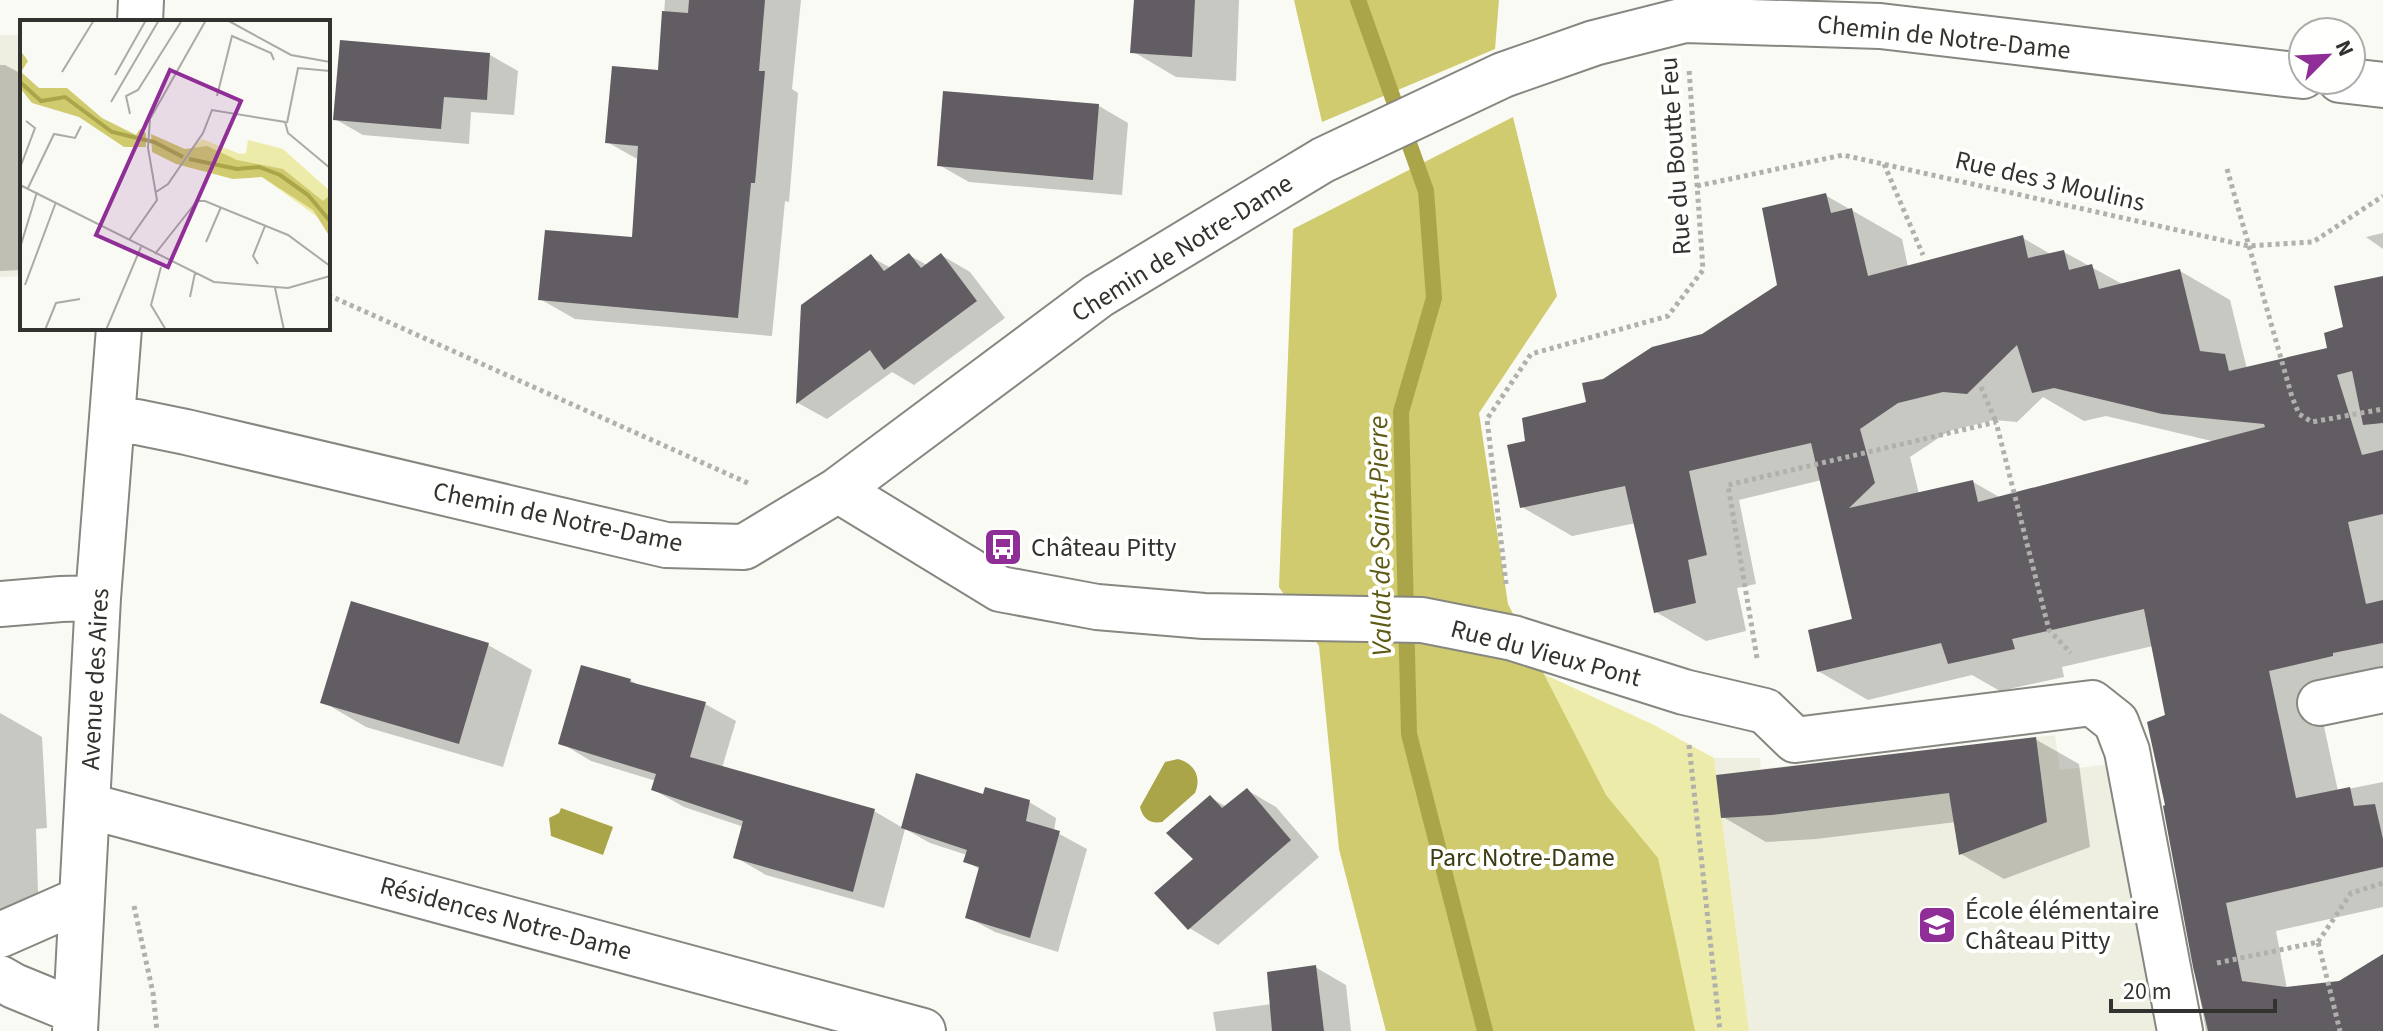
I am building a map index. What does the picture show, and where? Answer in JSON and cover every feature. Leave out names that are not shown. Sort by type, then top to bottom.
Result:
[{"type":"street","points":[[140,20],[141,0]]},
{"type":"street","name":"Chemin de Notre-Dame","points":[[112,421],[137,422],[186,432],[666,545],[744,547],[822,500],[1098,296],[1323,160],[1503,75],[1594,43],[1685,20],[1880,26],[2287,74]]},
{"type":"street","name":"Avenue des Aires","points":[[75,1021],[98,598],[119,330]]},
{"type":"street","name":"Rue du Vieux Pont","points":[[822,500],[1000,589],[1097,607],[1173,614],[1406,620],[1513,638],[1684,692],[1765,711]]},
{"type":"street","points":[[0,604],[98,598]]},
{"type":"street","points":[[2320,703],[2383,690]]},
{"type":"street","points":[[1765,711],[1795,740],[2092,703],[2116,722],[2127,751],[2180,1031]]},
{"type":"street","name":"Résidences Notre-Dame","points":[[89,806],[923,1031]]},
{"type":"street","points":[[0,935],[82,899]]},
{"type":"street","points":[[0,978],[75,1021]]},
{"type":"path","name":"Rue du Boutte Feu","points":[[1513,638],[1487,419],[1531,354],[1668,316],[1703,270],[1685,20]]},
{"type":"path","name":"Rue des 3 Moulins","points":[[1697,186],[1843,155],[2248,246],[2313,242],[2383,196]]},
{"type":"path","points":[[1884,164],[1923,255]]},
{"type":"path","points":[[2227,169],[2299,414],[2312,422],[2383,409]]},
{"type":"path","points":[[330,296],[822,500]]},
{"type":"path","points":[[1981,387],[1996,422],[2049,630],[2078,660]]},
{"type":"path","points":[[1765,711],[1728,485],[1996,422]]},
{"type":"path","points":[[1684,692],[1720,1031]]},
{"type":"path","points":[[2169,974],[2318,942],[2351,893],[2383,883]]},
{"type":"path","points":[[131,897],[139,922],[157,1031]]},
{"type":"path","points":[[2318,942],[2340,1031]]},
{"type":"shaded area","points":[[0,35],[20,35],[20,276],[0,277]]},
{"type":"shaded area","name":"École élémentaire Château Pitty","points":[[2055,735],[2060,770],[2112,764],[2156,1031],[1749,1031],[1714,758],[1760,758],[1761,769]]},
{"type":"shaded area","points":[[1178,759],[1188,764],[1197,776],[1195,793],[1162,822],[1151,821],[1145,818],[1140,807],[1165,762]]},
{"type":"shaded area","points":[[561,808],[613,827],[603,855],[551,836],[549,818],[559,813]]},
{"type":"green space","points":[[1294,0],[1499,0],[1495,49],[1322,122]]},
{"type":"green space","points":[[1513,117],[1557,296],[1479,413],[1508,604],[1606,795],[1658,858],[1695,1031],[1386,1031],[1339,849],[1319,646],[1279,587],[1293,229]]},
{"type":"green space","name":"Parc Notre-Dame","points":[[1496,652],[1654,725],[1714,758],[1749,1031],[1386,1031],[1339,849]]},
{"type":"building","points":[[689,0],[765,0],[759,71],[765,71],[738,318],[538,300],[545,230],[632,237],[638,146],[605,143],[612,66],[658,70],[662,11],[688,13]]},
{"type":"building","points":[[1134,0],[1195,0],[1192,57],[1130,53]]},
{"type":"building","points":[[340,40],[490,53],[487,100],[444,97],[441,129],[333,120]]},
{"type":"building","points":[[943,91],[1099,104],[1093,180],[937,166]]},
{"type":"building","points":[[1826,193],[1831,213],[1852,208],[1868,276],[2023,235],[2028,258],[2064,250],[2069,270],[2092,264],[2099,289],[2180,269],[2200,351],[2225,354],[2229,371],[2327,348],[2324,333],[2343,327],[2334,286],[2383,276],[2383,423],[2363,425],[2352,371],[2337,375],[2362,455],[2383,450],[2383,514],[2348,522],[2366,604],[2383,600],[2383,643],[2269,671],[2296,798],[2350,787],[2354,806],[2375,804],[2383,839],[2383,867],[2226,903],[2242,981],[2286,987],[2339,981],[2383,954],[2383,1031],[2208,1031],[2147,722],[2165,715],[2144,609],[2012,639],[2015,649],[1948,664],[1941,643],[1817,672],[1808,630],[1852,619],[1811,443],[1689,471],[1707,555],[1688,560],[1696,603],[1654,613],[1625,486],[1520,508],[1507,445],[1525,441],[1522,418],[1586,402],[1582,383],[1603,379],[1652,347],[1702,334],[1777,285],[1762,208]],"holes":[[[2017,345],[2032,393],[2054,388],[2162,414],[2264,424],[2265,427],[1978,502],[1973,480],[1849,508],[1875,483],[1860,429],[1898,403],[1943,392],[1967,394]]]},
{"type":"building","points":[[909,253],[921,268],[941,253],[977,301],[884,370],[870,350],[796,404],[801,305],[871,254],[884,271]]},
{"type":"building","points":[[351,601],[489,643],[459,744],[320,703]]},
{"type":"building","points":[[581,665],[706,702],[690,757],[875,809],[853,892],[733,858],[743,821],[651,790],[656,774],[558,744]]},
{"type":"building","points":[[2036,737],[2047,822],[1959,855],[1949,793],[1772,815],[1721,818],[1716,775]]},
{"type":"building","points":[[916,773],[983,794],[985,787],[1030,800],[1026,821],[1060,831],[1030,938],[965,918],[979,867],[963,862],[967,850],[901,828]]},
{"type":"building","points":[[1247,788],[1291,840],[1188,930],[1154,893],[1193,859],[1166,833],[1210,795],[1222,808]]},
{"type":"building","points":[[1316,965],[1324,1031],[1272,1031],[1267,972]]},
{"type":"waterway","name":"Vallat de Saint-Pierre","points":[[1358,0],[1426,191],[1434,298],[1401,412],[1409,734],[1485,1031]]},
{"type":"place","name":"Château Pitty","points":[[1003,547]]},
{"type":"place","name":"École élémentaire Château Pitty","points":[[1937,925]]}]
